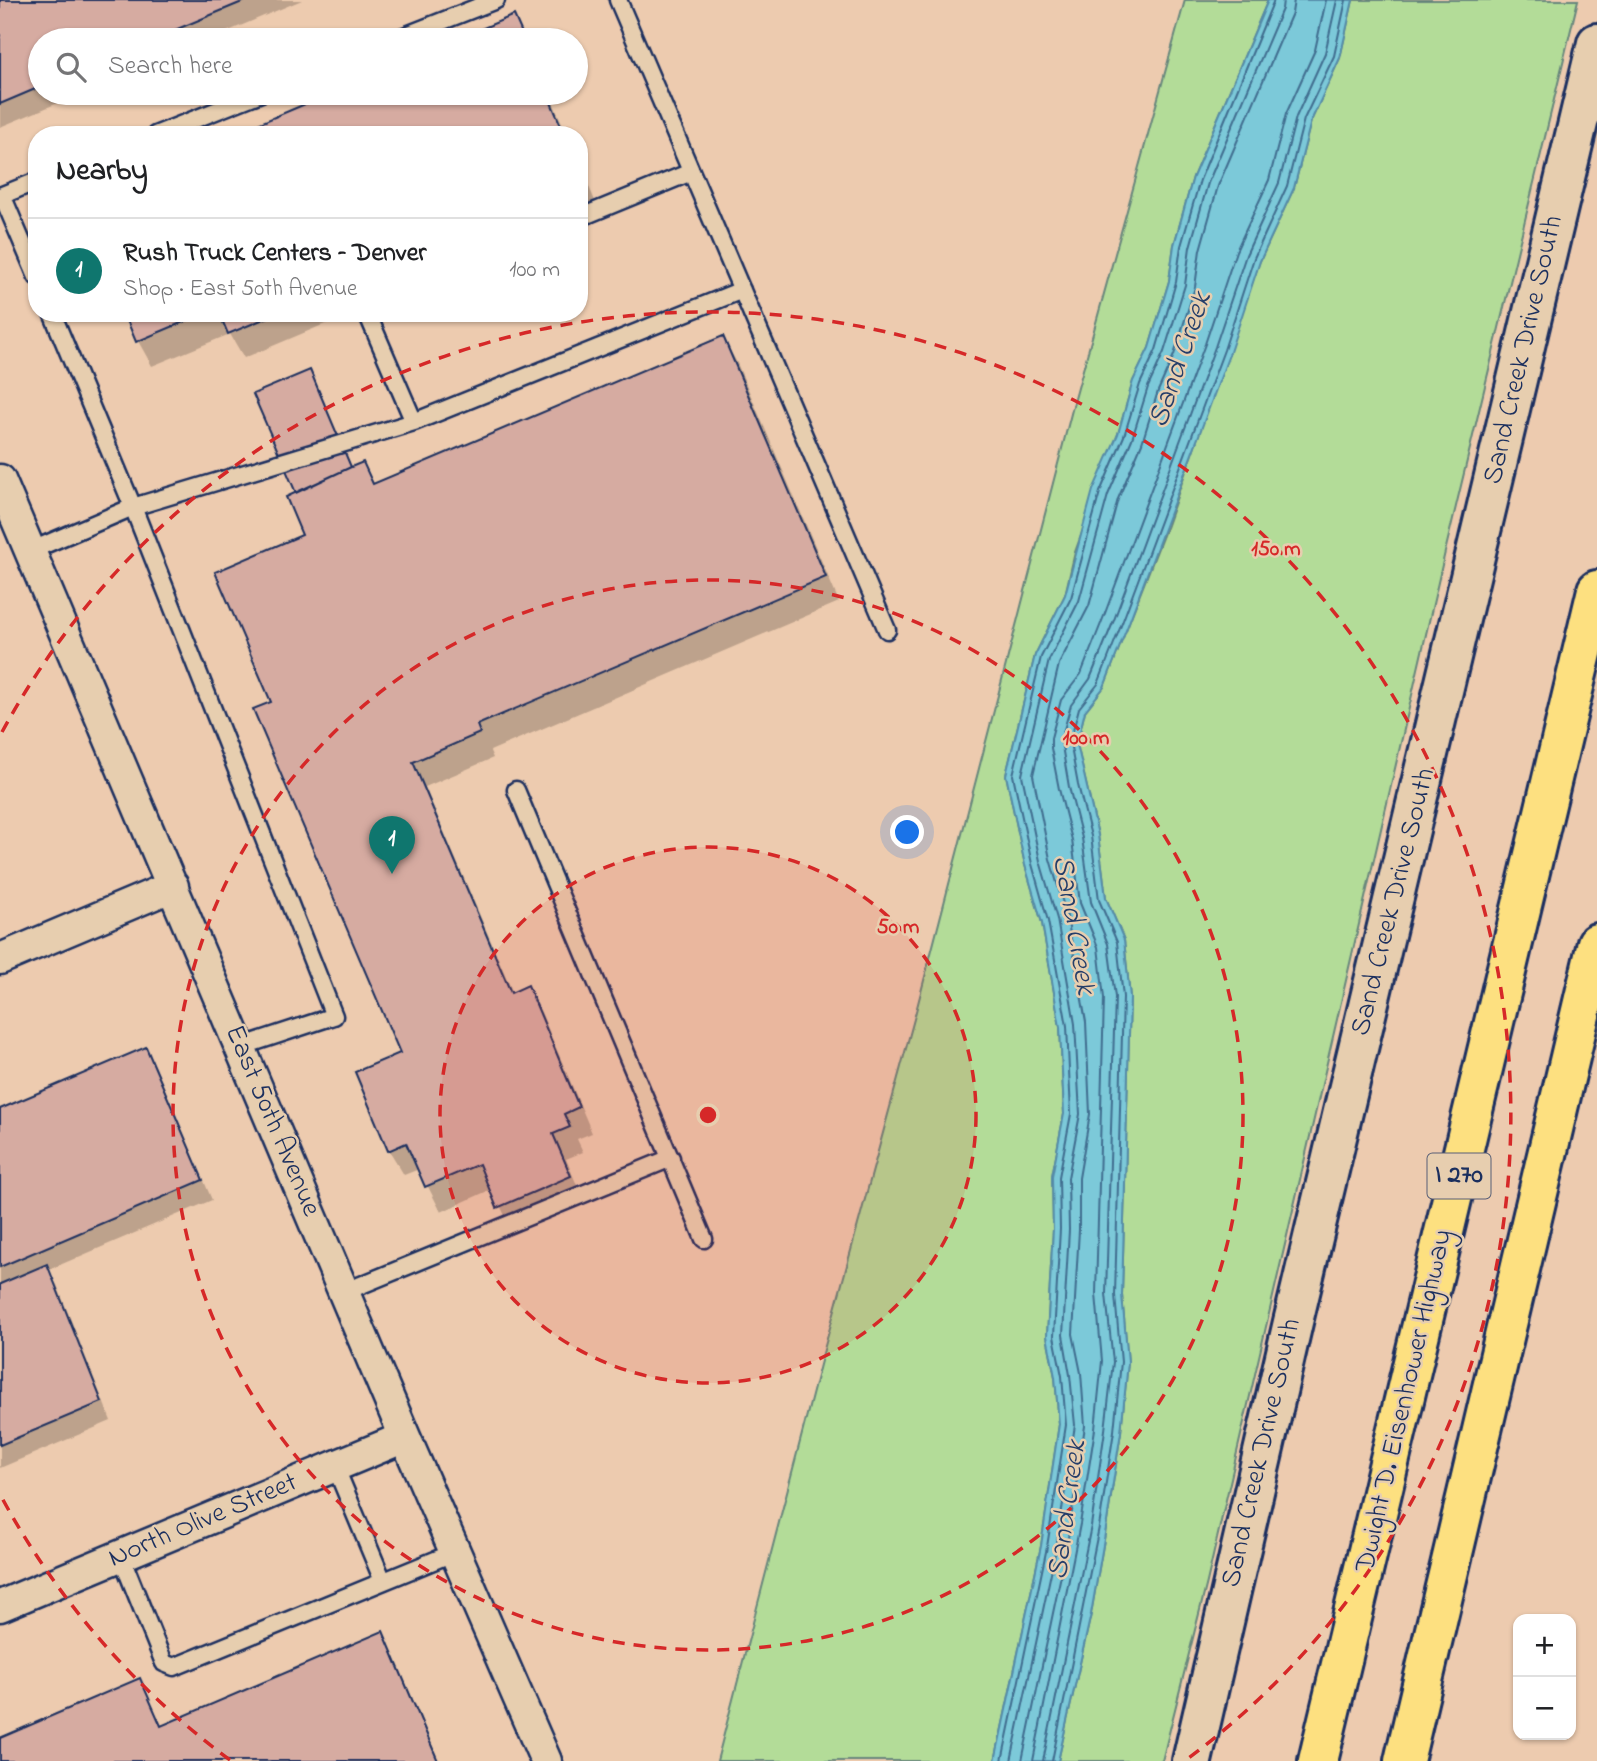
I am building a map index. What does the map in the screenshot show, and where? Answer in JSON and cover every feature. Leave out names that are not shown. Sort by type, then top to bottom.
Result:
[{"type":"highway","name":"Dwight D. Eisenhower Highway","points":[[1318,1761],[1597,590]]},
{"type":"highway","points":[[1404,1761],[1597,943]]},
{"type":"main road","name":"Sand Creek Drive South","points":[[1192,1761],[1296,1309],[1597,43]]},
{"type":"street","name":"East 50th Avenue","points":[[0,480],[545,1761]]},
{"type":"street","points":[[0,959],[173,886]]},
{"type":"street","name":"North Olive Street","points":[[0,1606],[405,1437]]},
{"type":"lane","points":[[425,28],[496,0]]},
{"type":"lane","points":[[618,0],[887,630]]},
{"type":"lane","points":[[178,126],[231,105]]},
{"type":"lane","points":[[588,214],[691,172]]},
{"type":"lane","points":[[28,184],[1,195],[28,256]]},
{"type":"lane","points":[[30,551],[133,507],[414,422],[742,290]]},
{"type":"lane","points":[[56,322],[133,507],[334,1016],[240,1046]]},
{"type":"lane","points":[[371,322],[414,422]]},
{"type":"lane","points":[[516,790],[704,1239]]},
{"type":"lane","points":[[344,1292],[671,1158]]},
{"type":"lane","points":[[335,1466],[383,1581]]},
{"type":"lane","points":[[121,1556],[164,1663],[174,1667],[455,1552]]},
{"type":"green space","points":[[1185,0],[1268,0],[1193,177],[1174,245],[1169,281],[1149,348],[1133,381],[1118,434],[1075,552],[1065,595],[1035,655],[1006,775],[1025,865],[1042,923],[1060,1027],[1064,1114],[1052,1176],[1053,1229],[1047,1336],[1055,1377],[1059,1424],[1041,1546],[995,1761],[717,1761],[1073,406]]},
{"type":"green space","points":[[1353,0],[1578,0],[1445,552],[1207,1582],[1162,1761],[1058,1761],[1091,1614],[1121,1432],[1128,1362],[1122,1295],[1130,997],[1124,940],[1106,898],[1098,835],[1077,744],[1085,711],[1104,687],[1167,525],[1260,261],[1294,188],[1311,121],[1340,58]]},
{"type":"water","name":"Sand Creek","points":[[1268,0],[1353,0],[1340,58],[1311,121],[1294,188],[1260,261],[1230,352],[1128,625],[1104,687],[1085,711],[1077,744],[1098,835],[1106,898],[1124,940],[1130,997],[1122,1295],[1128,1362],[1121,1432],[1091,1614],[1058,1761],[995,1761],[1041,1546],[1059,1424],[1055,1377],[1047,1336],[1053,1229],[1052,1176],[1064,1114],[1060,1027],[1042,923],[1025,865],[1006,775],[1035,655],[1065,595],[1093,490],[1118,434],[1133,381],[1149,348],[1169,281],[1174,245],[1193,177]]},
{"type":"building","points":[[0,0],[247,0],[180,28],[28,28],[28,92],[0,104]]},
{"type":"building","points":[[514,15],[520,28],[483,28]]},
{"type":"building","points":[[303,105],[552,105],[561,126],[253,126]]},
{"type":"building","points":[[128,322],[184,322],[136,342]]},
{"type":"building","points":[[223,322],[257,322],[228,334]]},
{"type":"building","points":[[723,336],[826,577],[477,725],[480,733],[413,762],[511,993],[528,985],[579,1107],[564,1114],[570,1127],[553,1134],[571,1176],[497,1208],[479,1164],[425,1187],[406,1143],[388,1151],[355,1072],[400,1053],[253,709],[271,702],[215,572],[302,535],[286,497],[363,462],[373,484]]},
{"type":"building","points":[[310,370],[351,467],[296,493],[253,394]]},
{"type":"building","points":[[146,1047],[203,1180],[0,1267],[0,1109]]},
{"type":"building","points":[[47,1264],[102,1402],[0,1445],[0,1284]]},
{"type":"building","points":[[383,1631],[438,1761],[0,1761],[0,1738],[140,1678],[161,1726]]},
{"type":"place","name":"Rush Truck Centers – Denver","points":[[392,874]]}]
